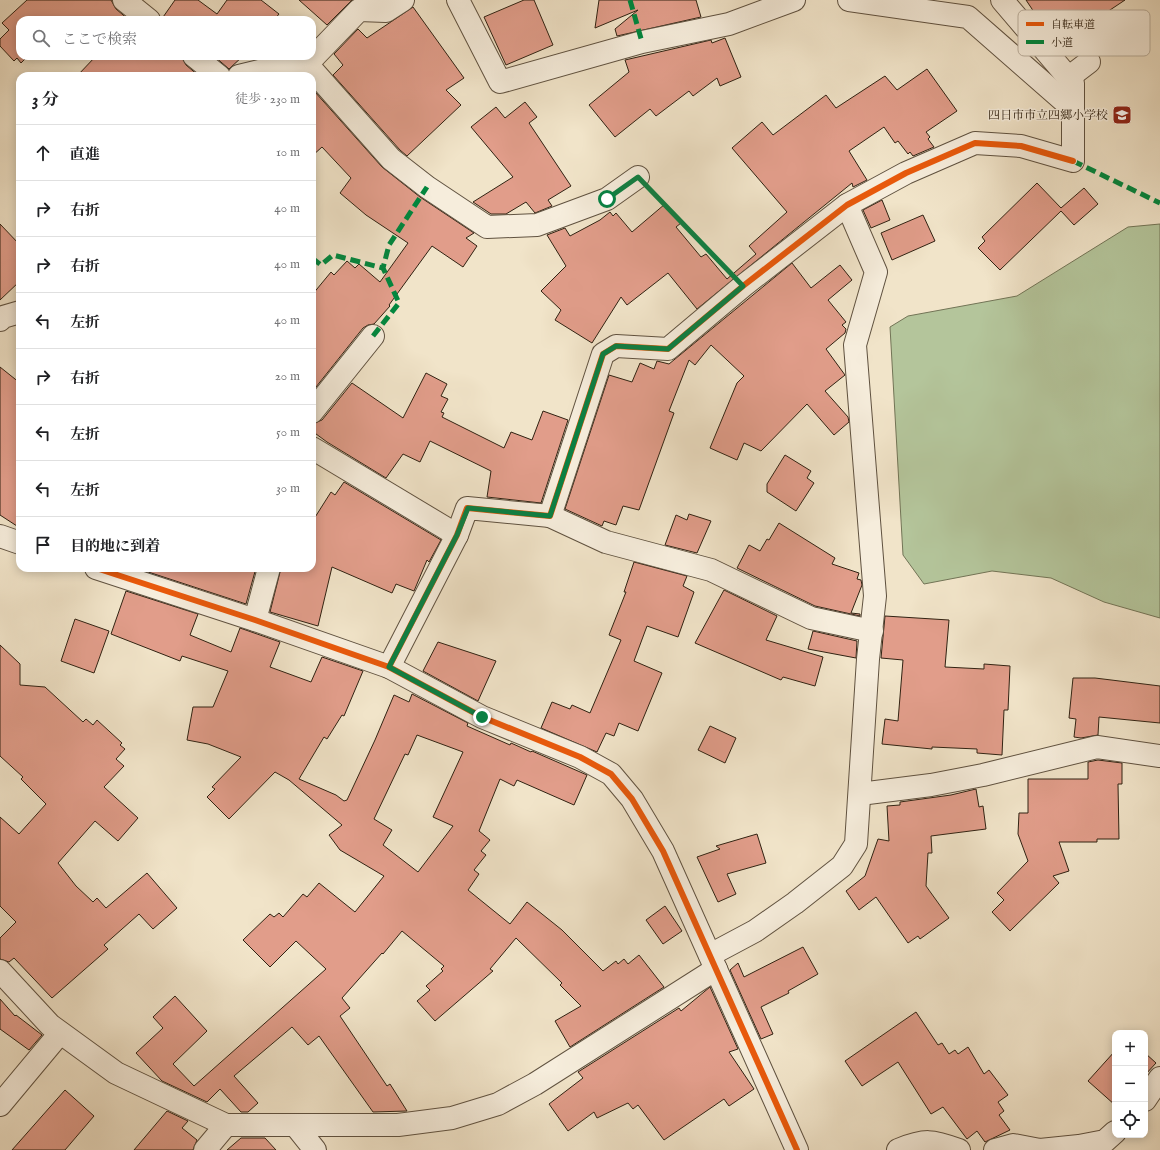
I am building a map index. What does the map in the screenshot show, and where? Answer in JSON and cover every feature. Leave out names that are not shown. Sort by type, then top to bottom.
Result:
[{"type":"street","points":[[124,0],[144,16]]},
{"type":"street","points":[[316,55],[359,10],[386,12],[403,0]]},
{"type":"street","points":[[458,0],[500,82],[642,42],[729,24],[794,0]]},
{"type":"street","points":[[849,0],[968,17],[1073,109]]},
{"type":"street","points":[[1002,0],[1018,19]]},
{"type":"street","points":[[550,516],[603,354],[616,346],[668,349],[743,286],[846,205],[906,173],[975,143],[1022,146],[1073,161],[1073,83],[1049,56]]},
{"type":"street","points":[[199,60],[214,72]]},
{"type":"street","points":[[307,64],[311,60]]},
{"type":"street","points":[[255,72],[295,62],[307,64],[314,72]]},
{"type":"street","points":[[1068,78],[1089,62]]},
{"type":"street","points":[[316,74],[391,159],[427,187],[487,227],[537,225],[607,199],[638,177]]},
{"type":"street","points":[[0,971],[50,1025],[116,1074],[226,1125],[398,1125],[452,1118],[498,1104],[535,1084],[713,962],[842,866],[856,844],[868,659],[875,596],[855,345],[876,272],[846,205]]},
{"type":"street","points":[[0,320],[3,317],[16,313]]},
{"type":"street","points":[[316,407],[373,336]]},
{"type":"street","points":[[316,450],[457,535]]},
{"type":"street","points":[[389,667],[457,535],[468,508],[550,516],[606,542],[711,570],[811,618],[872,631]]},
{"type":"street","points":[[0,536],[16,542]]},
{"type":"street","points":[[108,572],[255,620],[389,667],[482,717],[580,757],[611,774],[632,799],[663,851],[797,1150]]},
{"type":"street","points":[[255,620],[268,572]]},
{"type":"street","points":[[860,794],[931,785],[983,775],[1097,747],[1160,756]]},
{"type":"street","points":[[0,1105],[60,1033]]},
{"type":"street","points":[[1148,1096],[1160,1078]]},
{"type":"street","points":[[205,1150],[226,1125]]},
{"type":"street","points":[[296,1125],[315,1150]]},
{"type":"street","points":[[995,1150],[1013,1145],[1040,1150],[1079,1146],[1105,1141],[1112,1135]]},
{"type":"street","points":[[898,1150],[911,1145],[934,1141],[959,1150]]},
{"type":"path","points":[[638,177],[743,286]]},
{"type":"green space","points":[[1160,224],[1160,618],[1104,602],[1051,578],[992,571],[924,584],[903,555],[890,327],[908,316],[1017,296],[1128,227]]},
{"type":"building","points":[[27,0],[111,0],[116,9],[124,16],[16,16],[16,59],[14,61],[0,46],[0,39],[9,30],[2,23]]},
{"type":"building","points":[[175,0],[198,0],[217,14],[227,0],[261,0],[279,14],[277,16],[164,16]]},
{"type":"building","points":[[299,0],[352,0],[327,25]]},
{"type":"building","points":[[524,0],[534,0],[553,45],[506,65],[484,17]]},
{"type":"building","points":[[599,0],[696,0],[701,17],[617,36],[615,29],[638,10],[595,28]]},
{"type":"building","points":[[1026,0],[1125,0],[1110,10],[1033,10]]},
{"type":"building","points":[[413,7],[464,78],[446,90],[461,105],[407,156],[333,75],[343,65],[334,54],[358,29],[367,38]]},
{"type":"building","points":[[725,38],[741,77],[720,86],[717,78],[693,96],[689,91],[656,116],[650,109],[615,137],[589,105],[629,72],[625,60],[711,40],[712,43]]},
{"type":"building","points":[[92,60],[184,60],[186,65],[194,72],[81,72]]},
{"type":"building","points":[[219,60],[239,60],[229,69]]},
{"type":"building","points":[[927,69],[957,111],[926,132],[930,137],[928,139],[934,147],[913,156],[910,152],[908,154],[898,141],[895,143],[884,127],[849,151],[867,180],[853,187],[852,183],[697,309],[668,273],[627,305],[621,297],[592,343],[555,320],[561,310],[541,291],[566,266],[547,235],[565,228],[570,236],[600,220],[610,212],[613,216],[616,213],[632,232],[665,204],[681,223],[676,227],[701,257],[706,254],[727,279],[756,254],[749,246],[787,212],[732,148],[762,122],[773,135],[826,95],[836,108],[885,76],[897,90]]},
{"type":"building","points":[[316,93],[382,167],[420,197],[474,233],[466,238],[477,246],[463,267],[432,246],[389,305],[390,306],[374,324],[363,328],[316,387],[316,290],[331,272],[334,275],[347,261],[355,268],[359,264],[380,282],[408,243],[366,215],[340,193],[351,178],[322,147],[316,152]]},
{"type":"building","points":[[525,102],[537,117],[529,123],[571,186],[548,200],[552,206],[535,213],[526,202],[506,214],[491,214],[473,202],[513,177],[471,127],[496,107],[505,118]]},
{"type":"building","points":[[1037,183],[1061,208],[1084,188],[1098,204],[1074,225],[1061,211],[1000,270],[978,248],[985,241],[982,237]]},
{"type":"building","points":[[882,200],[890,220],[871,228],[863,210]]},
{"type":"building","points":[[923,215],[935,241],[892,260],[881,233]]},
{"type":"building","points":[[0,224],[16,241],[16,285],[0,300]]},
{"type":"building","points":[[792,263],[811,288],[840,265],[852,280],[828,300],[846,322],[842,325],[846,329],[845,333],[826,349],[845,375],[825,391],[848,417],[849,422],[834,435],[807,404],[761,451],[744,443],[737,460],[710,448],[737,383],[744,376],[711,345],[695,365],[689,360],[669,411],[674,413],[639,510],[623,506],[616,525],[604,521],[602,526],[565,509],[609,375],[632,382],[640,363],[654,369],[657,361],[669,364]]},
{"type":"building","points":[[0,367],[16,380],[16,525],[0,515]]},
{"type":"building","points":[[426,373],[447,384],[441,396],[448,399],[441,412],[444,413],[442,417],[504,448],[511,432],[532,440],[543,411],[568,420],[541,503],[487,497],[491,471],[430,441],[420,462],[403,454],[386,478],[316,434],[316,422],[322,420],[352,383],[403,418]]},
{"type":"building","points":[[785,455],[811,471],[807,478],[814,483],[796,511],[767,492],[767,484]]},
{"type":"building","points":[[344,482],[441,540],[429,562],[427,560],[414,591],[396,584],[392,593],[332,567],[318,626],[270,612],[280,572],[316,572],[316,516],[331,492],[335,495]]},
{"type":"building","points":[[689,514],[711,521],[697,553],[665,545],[676,515],[687,520]]},
{"type":"building","points":[[779,523],[835,558],[832,564],[859,573],[857,579],[861,580],[862,585],[851,613],[860,614],[860,616],[815,606],[737,568],[749,545],[760,551],[767,539],[769,540]]},
{"type":"building","points":[[634,562],[687,576],[683,586],[694,592],[678,637],[647,626],[634,661],[662,673],[638,731],[619,723],[614,736],[606,733],[597,752],[541,728],[552,702],[570,709],[572,705],[590,713],[621,640],[609,635],[626,592],[624,592]]},
{"type":"building","points":[[148,572],[255,572],[246,604]]},
{"type":"building","points":[[724,590],[777,616],[766,640],[823,657],[815,686],[783,677],[781,680],[695,643]]},
{"type":"building","points":[[126,591],[198,614],[190,635],[231,652],[240,628],[280,642],[270,667],[311,682],[322,657],[363,671],[344,716],[342,715],[327,739],[324,737],[299,779],[336,795],[344,801],[347,800],[394,695],[409,702],[412,694],[468,723],[467,726],[510,745],[511,743],[531,752],[532,751],[587,775],[574,805],[517,780],[514,786],[500,779],[479,831],[490,840],[481,851],[486,855],[474,870],[479,874],[468,890],[510,924],[527,902],[562,930],[603,971],[616,961],[618,964],[624,959],[628,964],[639,955],[664,987],[570,1047],[555,1021],[581,1006],[560,985],[562,983],[516,938],[490,969],[493,971],[435,1021],[417,1001],[430,990],[426,986],[443,971],[441,969],[444,966],[402,931],[342,998],[350,1008],[340,1016],[387,1086],[390,1084],[407,1111],[373,1112],[319,1036],[308,1045],[292,1027],[234,1076],[258,1103],[248,1112],[241,1112],[220,1089],[207,1102],[162,1081],[136,1053],[163,1028],[153,1017],[175,996],[207,1031],[173,1064],[194,1086],[326,969],[296,941],[270,967],[243,940],[270,914],[274,917],[279,913],[283,917],[303,894],[307,897],[319,883],[355,912],[384,876],[340,850],[329,835],[342,825],[289,780],[275,772],[229,819],[207,797],[215,789],[212,787],[241,757],[208,744],[187,740],[193,707],[213,707],[228,671],[182,656],[180,661],[111,634]],"holes":[[[417,735],[463,752],[433,817],[453,826],[418,872],[383,845],[392,830],[374,819],[405,754],[408,755]]]},
{"type":"building","points":[[885,616],[949,620],[945,667],[984,669],[984,664],[1010,666],[1008,710],[1004,710],[1002,755],[977,753],[977,749],[932,747],[932,749],[882,744],[885,719],[898,721],[903,660],[881,658]]},
{"type":"building","points":[[75,619],[109,631],[94,673],[61,661]]},
{"type":"building","points":[[813,631],[857,641],[856,658],[808,649]]},
{"type":"building","points":[[438,642],[496,661],[478,701],[423,671]]},
{"type":"building","points":[[0,645],[20,664],[20,685],[45,687],[83,722],[86,719],[93,725],[97,720],[122,743],[120,745],[125,749],[116,759],[124,766],[104,787],[138,818],[118,841],[95,821],[58,863],[76,886],[93,902],[97,898],[106,908],[147,873],[177,908],[153,929],[139,914],[104,945],[108,949],[52,998],[14,958],[9,962],[0,959],[0,938],[16,922],[0,906],[0,817],[19,834],[46,804],[21,779],[23,777],[0,756]]},
{"type":"building","points":[[1073,678],[1095,678],[1160,686],[1160,723],[1099,717],[1098,735],[1081,738],[1074,737],[1076,719],[1069,718]]},
{"type":"building","points":[[710,726],[736,738],[725,763],[698,750]]},
{"type":"building","points":[[1098,760],[1122,763],[1122,784],[1118,784],[1119,839],[1097,839],[1097,842],[1059,842],[1069,871],[1053,876],[1059,883],[1010,931],[992,912],[1004,900],[997,893],[1028,861],[1018,834],[1019,813],[1028,813],[1028,779],[1088,779],[1088,762]]},
{"type":"building","points":[[976,789],[979,807],[983,806],[986,829],[931,836],[932,853],[928,853],[926,886],[949,918],[920,939],[918,936],[908,943],[876,897],[859,910],[846,891],[865,876],[878,839],[889,841],[887,806],[900,805],[900,802],[951,795]]},
{"type":"building","points":[[757,834],[766,863],[727,874],[736,894],[718,902],[697,857],[720,849],[716,846]]},
{"type":"building","points":[[665,906],[682,931],[663,944],[646,920]]},
{"type":"building","points":[[803,947],[818,974],[788,991],[789,993],[761,1007],[773,1034],[761,1039],[730,970],[738,963],[744,977]]},
{"type":"building","points":[[710,987],[738,1049],[729,1052],[754,1089],[729,1106],[724,1099],[664,1140],[638,1105],[633,1109],[628,1103],[597,1118],[594,1112],[568,1131],[549,1104],[583,1078],[578,1072],[679,1008],[681,1011]]},
{"type":"building","points":[[0,999],[15,1016],[16,1015],[42,1035],[29,1050],[0,1029]]},
{"type":"building","points":[[916,1012],[938,1045],[942,1043],[949,1054],[955,1050],[958,1054],[968,1047],[984,1074],[989,1070],[1008,1095],[998,1102],[1004,1111],[999,1115],[1010,1130],[985,1142],[977,1131],[967,1139],[943,1107],[931,1114],[898,1062],[862,1086],[845,1061]]},
{"type":"building","points":[[1112,1054],[1112,1102],[1088,1081]]},
{"type":"building","points":[[1148,1056],[1156,1063],[1148,1072]]},
{"type":"building","points":[[65,1090],[94,1116],[65,1150],[12,1150]]},
{"type":"building","points":[[167,1111],[188,1121],[182,1128],[197,1140],[193,1150],[134,1150]]},
{"type":"building","points":[[241,1138],[265,1138],[276,1150],[227,1150]]},
{"type":"marked path","points":[[630,0],[642,42]]},
{"type":"marked path","points":[[1073,161],[1160,203]]},
{"type":"marked path","points":[[373,336],[399,303],[383,268],[389,245],[427,187]]},
{"type":"marked path","points":[[316,261],[321,265],[333,255],[383,268]]},
{"type":"cycle path","points":[[389,667],[457,535],[467,508],[550,516],[603,354],[616,346],[668,349],[743,286],[847,205],[906,173],[975,143],[1021,146],[1073,161]]},
{"type":"cycle path","points":[[108,572],[255,620],[389,667],[482,717],[580,757],[611,774],[632,799],[663,851],[797,1150]]},
{"type":"place","name":"四日市市立四郷小学校","points":[[1122,115]]},
{"type":"route","points":[[482,717],[389,667],[457,535],[468,508],[550,516],[603,354],[616,346],[668,349],[743,286],[638,177],[607,199]]}]
